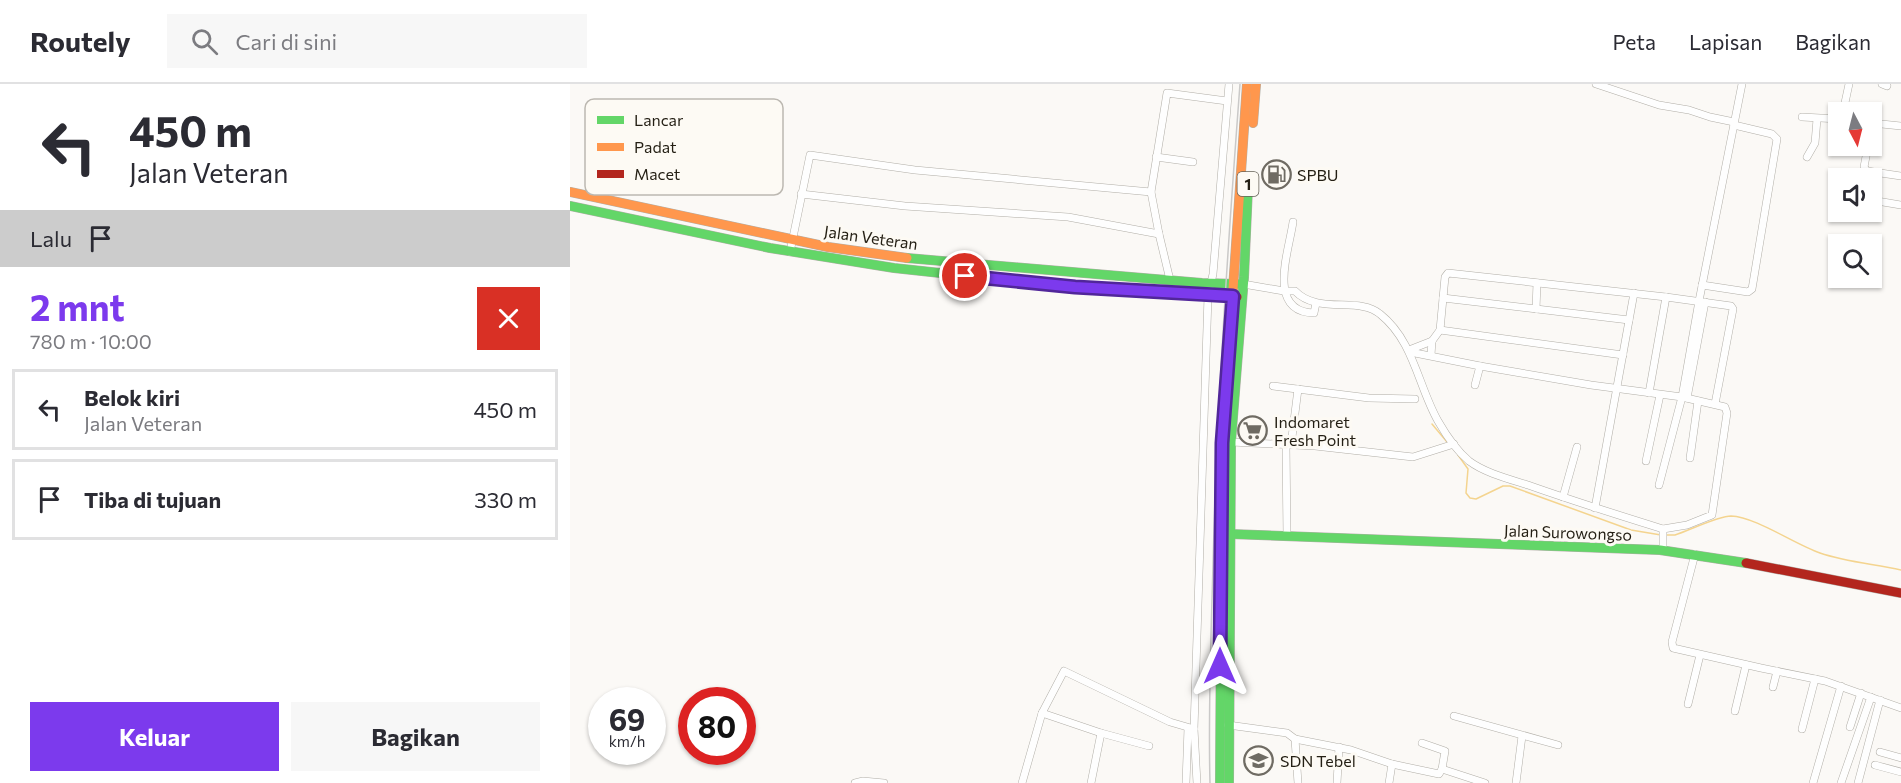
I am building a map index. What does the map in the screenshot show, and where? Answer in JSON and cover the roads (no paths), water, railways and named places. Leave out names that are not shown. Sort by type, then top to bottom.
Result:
[{"type":"main road","name":"1","points":[[1239,284],[1247,84]]},
{"type":"main road","name":"1","points":[[1220,783],[1224,725],[1231,442],[1238,297],[1256,84]]},
{"type":"main road","name":"Jalan Veteran","points":[[570,192],[792,240],[896,257],[1210,284],[1239,284]]},
{"type":"main road","name":"Jalan Veteran","points":[[570,206],[790,252],[904,269],[1075,287],[1238,297]]},
{"type":"main road","points":[[1075,287],[1078,272]]},
{"type":"main road","name":"1","points":[[1229,783],[1224,725],[1222,443],[1238,297]]},
{"type":"main road","name":"Jalan Surowongso","points":[[1230,534],[1663,550],[1901,593]]},
{"type":"street","points":[[1186,783],[1191,728],[1208,296],[1213,274],[1228,84]]},
{"type":"street","points":[[1596,84],[1659,105],[1689,110],[1772,135],[1777,139],[1752,290],[1748,292],[1702,285]]},
{"type":"street","points":[[1659,485],[1685,398],[1702,301],[1702,285],[1742,84]]},
{"type":"street","points":[[1845,102],[1849,84]]},
{"type":"street","points":[[1170,280],[1151,192],[1167,93],[1227,101]]},
{"type":"street","points":[[1802,117],[1828,119]]},
{"type":"street","points":[[1807,157],[1815,143],[1817,119]]},
{"type":"street","points":[[1882,125],[1901,126]]},
{"type":"street","points":[[790,252],[810,154],[915,170],[1151,192]]},
{"type":"street","points":[[1866,156],[1864,167],[1867,171],[1901,176]]},
{"type":"street","points":[[1156,157],[1193,162]]},
{"type":"street","points":[[801,194],[905,206],[1068,217],[1159,234]]},
{"type":"street","points":[[1882,202],[1901,205]]},
{"type":"street","points":[[1293,222],[1285,268],[1287,293],[1298,309],[1311,313],[1316,306]]},
{"type":"street","points":[[1410,351],[1432,341],[1440,330],[1445,277],[1448,273],[1731,306],[1733,309],[1715,404]]},
{"type":"street","points":[[1239,284],[1287,293],[1316,306],[1369,308],[1379,313],[1410,351],[1428,402],[1451,445],[1478,466],[1663,534],[1712,515],[1727,410],[1725,407],[1685,398],[1479,366],[1410,351]]},
{"type":"street","points":[[1536,309],[1537,284]]},
{"type":"street","points":[[1595,508],[1634,293]]},
{"type":"street","points":[[1649,393],[1666,297]]},
{"type":"street","points":[[1443,298],[1629,320]]},
{"type":"street","points":[[1440,330],[1623,355]]},
{"type":"street","points":[[1431,355],[1432,341]]},
{"type":"street","points":[[1475,385],[1479,366]]},
{"type":"street","points":[[1273,386],[1369,398],[1415,399]]},
{"type":"street","points":[[1287,536],[1288,445],[1298,389]]},
{"type":"street","points":[[1646,461],[1660,395]]},
{"type":"street","points":[[1690,458],[1698,401]]},
{"type":"street","points":[[1231,442],[1413,457],[1451,445]]},
{"type":"street","points":[[1563,497],[1577,447]]},
{"type":"street","points":[[1663,534],[1663,550]]},
{"type":"street","points":[[1695,554],[1672,648],[1815,679],[1901,708]]},
{"type":"street","points":[[1688,704],[1700,655]]},
{"type":"street","points":[[1735,711],[1746,665]]},
{"type":"street","points":[[1022,783],[1042,713],[1065,671],[1170,722],[1191,728]]},
{"type":"street","points":[[1773,687],[1777,671]]},
{"type":"street","points":[[1802,729],[1815,679]]},
{"type":"street","points":[[1813,783],[1841,686]]},
{"type":"street","points":[[1851,727],[1861,693]]},
{"type":"street","points":[[1841,783],[1871,696]]},
{"type":"street","points":[[1858,783],[1880,700]]},
{"type":"street","points":[[1042,713],[1149,746]]},
{"type":"street","points":[[1454,716],[1558,745]]},
{"type":"street","points":[[1224,725],[1287,733],[1295,739],[1339,747],[1392,764],[1439,774],[1445,751],[1422,743]]},
{"type":"street","points":[[1191,728],[1197,783]]},
{"type":"street","points":[[1091,783],[1101,733]]},
{"type":"street","points":[[1516,783],[1522,736]]},
{"type":"street","points":[[1295,739],[1298,783]]},
{"type":"street","points":[[1337,783],[1339,747]]},
{"type":"street","points":[[1880,752],[1901,758]]},
{"type":"street","points":[[1389,783],[1392,764]]},
{"type":"street","points":[[1875,765],[1901,772]]},
{"type":"street","points":[[1442,769],[1458,779],[1485,783]]},
{"type":"street","points":[[855,783],[863,781],[884,783]]},
{"type":"waterway","points":[[1432,424],[1447,442]]},
{"type":"waterway","points":[[1458,455],[1468,469],[1466,493],[1470,498],[1476,499],[1503,486],[1510,486],[1631,530],[1661,535]]},
{"type":"waterway","points":[[1666,535],[1675,535],[1731,516],[1752,521],[1820,553],[1901,570]]},
{"type":"railway","points":[[1210,783],[1210,674],[1217,444],[1240,84]]},
{"type":"place","name":"SPBU","points":[[1276,174]]},
{"type":"place","name":"Indomaret Fresh Point","points":[[1253,430]]},
{"type":"place","name":"SDN Tebel","points":[[1259,760]]}]
